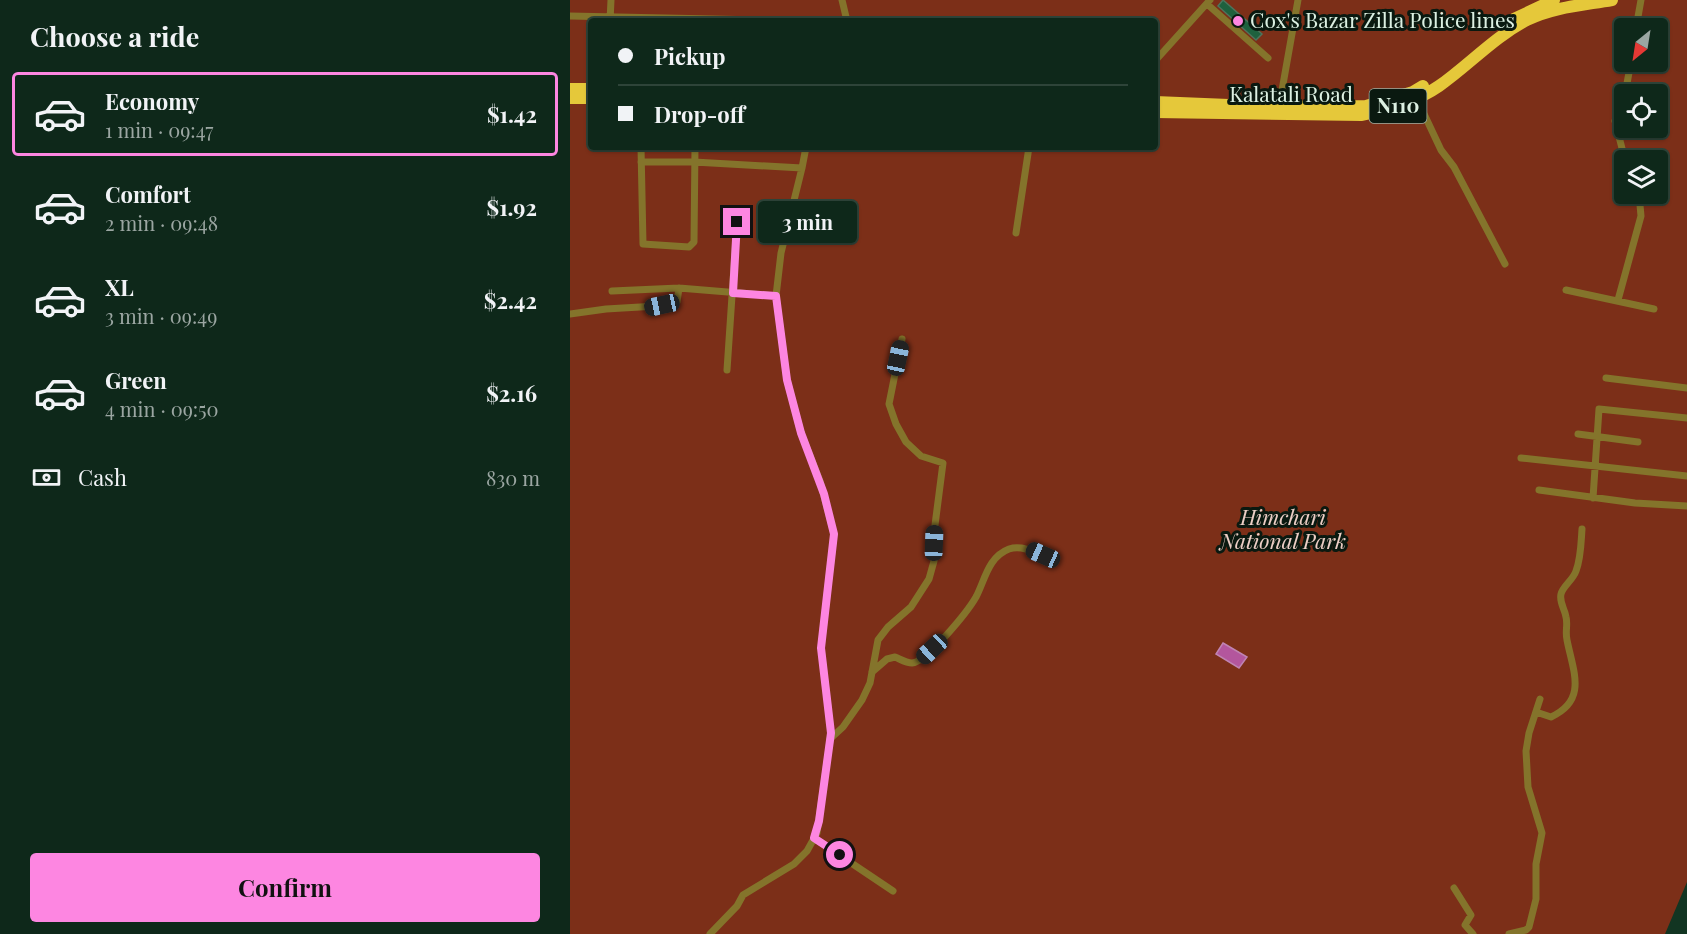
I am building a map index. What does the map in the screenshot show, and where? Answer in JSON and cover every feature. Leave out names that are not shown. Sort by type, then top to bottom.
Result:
[{"type":"highway","name":"Kalatali Road","points":[[1158,102],[1279,107],[1366,106],[1413,92],[1436,78],[1504,24],[1529,10],[1554,0]]},
{"type":"highway","name":"Kalatali Road","points":[[1158,112],[1362,115],[1417,99],[1438,87],[1498,39],[1528,20],[1553,10],[1612,0]]},
{"type":"highway","points":[[570,89],[588,89]]},
{"type":"highway","points":[[570,98],[588,98]]},
{"type":"street","points":[[610,18],[611,0]]},
{"type":"street","points":[[842,0],[846,18]]},
{"type":"street","points":[[1279,107],[1298,0]]},
{"type":"street","points":[[1638,18],[1641,0]]},
{"type":"street","points":[[1158,58],[1209,2],[1268,58]]},
{"type":"street","points":[[570,16],[597,18]]},
{"type":"street","points":[[1417,99],[1441,150],[1454,167],[1505,264]]},
{"type":"street","points":[[641,150],[643,244],[689,247],[694,242],[695,150]]},
{"type":"street","points":[[710,934],[737,906],[744,895],[794,864],[807,851],[814,838],[821,809],[830,736],[821,648],[834,534],[820,481],[801,433],[787,380],[776,296],[781,254],[805,150]]},
{"type":"street","points":[[1016,233],[1029,150]]},
{"type":"street","points":[[641,162],[694,162],[802,168]]},
{"type":"street","points":[[1618,300],[1641,216],[1640,204]]},
{"type":"street","points":[[727,370],[737,222]]},
{"type":"street","points":[[612,291],[679,288],[776,296]]},
{"type":"street","points":[[570,314],[606,309],[674,305],[677,302],[679,288]]},
{"type":"street","points":[[1566,290],[1654,309]]},
{"type":"street","points":[[830,736],[843,728],[862,700],[870,683],[878,640],[888,627],[911,607],[929,579],[934,561],[935,525],[943,463],[940,460],[931,460],[921,456],[906,441],[896,424],[889,404],[902,339]]},
{"type":"street","points":[[1606,378],[1687,388]]},
{"type":"street","points":[[1593,498],[1599,409],[1687,418]]},
{"type":"street","points":[[1578,434],[1638,442]]},
{"type":"street","points":[[1521,458],[1687,476]]},
{"type":"street","points":[[1539,490],[1593,498],[1687,506]]},
{"type":"street","points":[[1536,712],[1551,717],[1560,712],[1570,702],[1575,689],[1573,658],[1566,639],[1567,618],[1561,604],[1561,593],[1576,569],[1582,530]]},
{"type":"street","points":[[872,672],[887,659],[895,657],[908,663],[920,660],[962,617],[976,597],[991,562],[1005,552],[1018,548],[1049,555]]},
{"type":"street","points":[[1509,934],[1526,930],[1529,927],[1536,899],[1536,864],[1542,833],[1531,800],[1526,766],[1529,733],[1540,699]]},
{"type":"street","points":[[814,838],[893,891]]},
{"type":"street","points":[[1454,888],[1471,915],[1465,925],[1473,934]]},
{"type":"green space","name":"Himchari National Park","points":[[570,0],[1687,0],[1687,882],[1665,934],[570,934]]},
{"type":"shaded area","points":[[1223,643],[1247,657],[1239,668],[1216,654]]},
{"type":"building","name":"Cox's Bazar Zilla Police lines","points":[[1223,0],[1262,34],[1256,40],[1218,6]]},
{"type":"place","name":"Cox's Bazar Zilla Police lines","points":[[1238,21]]},
{"type":"route","points":[[737,222],[733,293],[776,296],[787,380],[801,433],[828,507],[834,534],[826,588],[821,648],[831,733],[819,821],[814,838],[840,855]]}]
